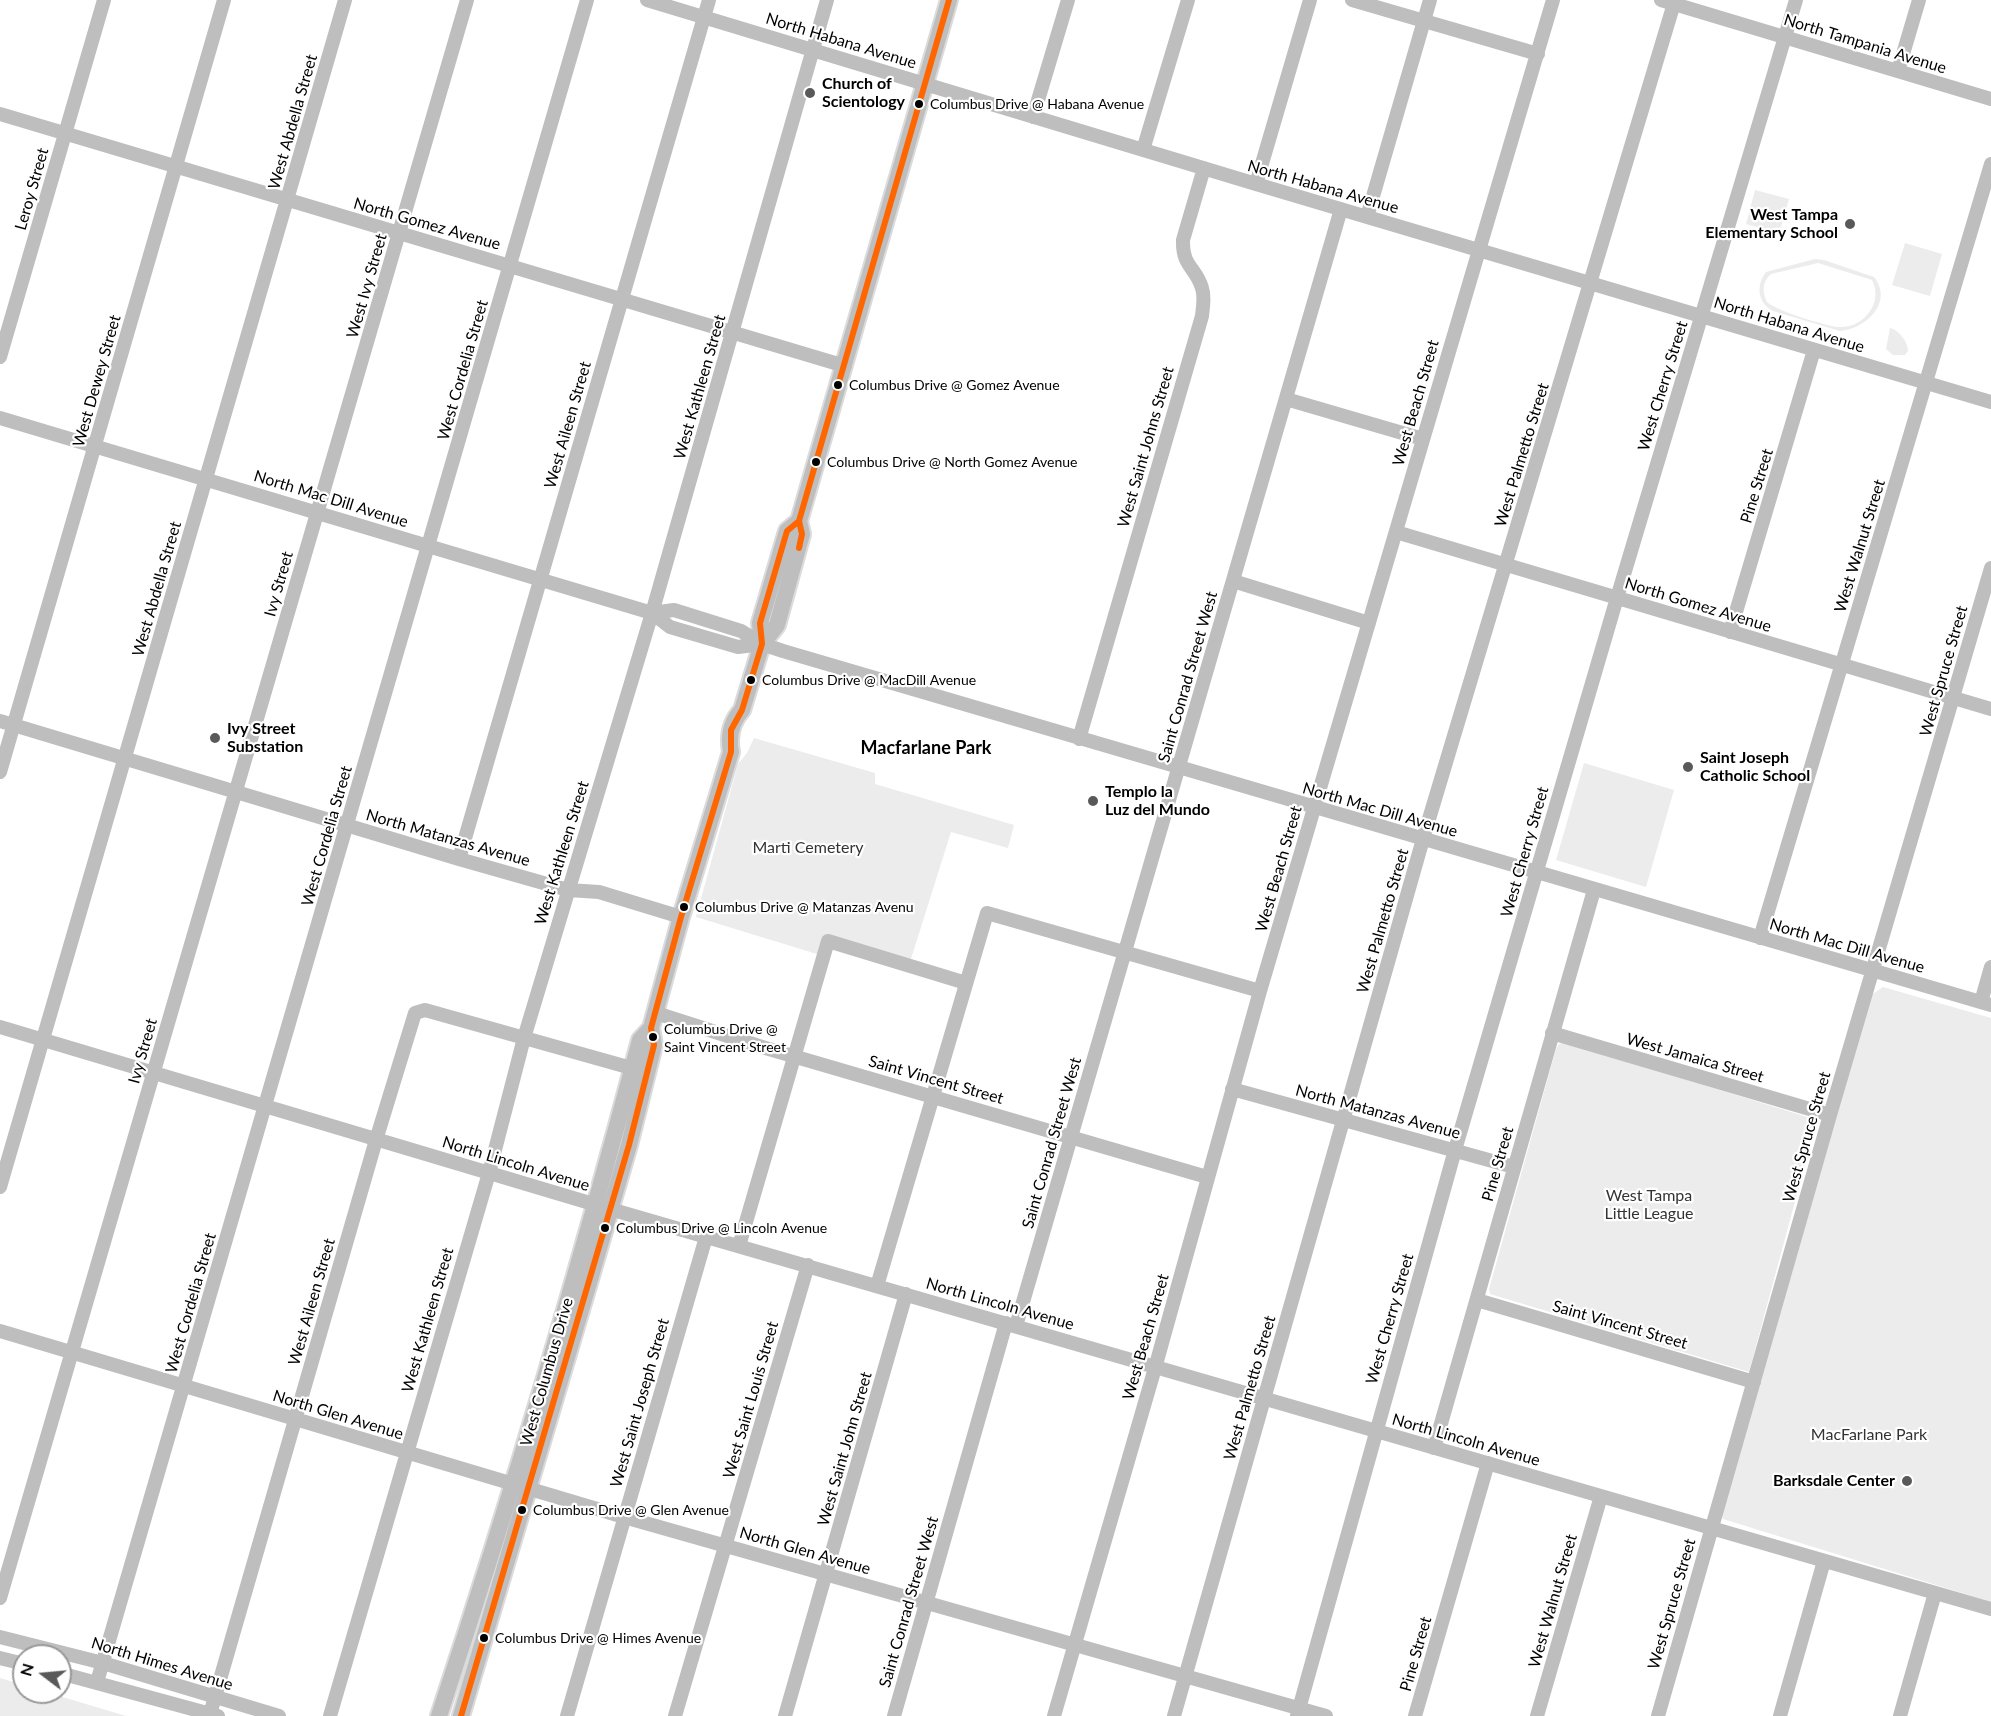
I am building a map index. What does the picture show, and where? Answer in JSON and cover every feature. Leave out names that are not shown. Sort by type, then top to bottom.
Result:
[{"type":"main road","name":"West Columbus Drive","points":[[461,1716],[522,1486],[640,1070],[654,1045],[654,1021],[681,917],[731,752],[728,739],[735,718],[742,710],[762,644],[777,625],[802,534],[799,521],[949,0]]},
{"type":"main road","name":"West Columbus Drive","points":[[439,1716],[522,1486]]},
{"type":"street","name":"Leroy Street","points":[[0,357],[104,0]]},
{"type":"street","name":"West Dewey Street","points":[[0,772],[7,723],[95,446],[224,0]]},
{"type":"street","name":"West Abdella Street","points":[[0,1187],[345,0]]},
{"type":"street","name":"West Ivy Street","points":[[317,512],[467,0]]},
{"type":"street","name":"West Cordelia Street","points":[[97,1682],[587,0]]},
{"type":"street","name":"North Habana Avenue","points":[[647,0],[1991,402]]},
{"type":"street","name":"West Aileen Street","points":[[459,860],[709,0]]},
{"type":"street","name":"West Kathleen Street","points":[[330,1716],[489,1173],[524,1038],[734,332],[827,0]]},
{"type":"street","points":[[1033,117],[1068,0]]},
{"type":"street","points":[[1143,150],[1188,0]]},
{"type":"street","points":[[1256,184],[1310,0]]},
{"type":"street","points":[[1352,0],[1538,54]]},
{"type":"street","points":[[1367,217],[1430,0]]},
{"type":"street","name":"West Beach Street","points":[[1054,1716],[1260,991],[1553,0]]},
{"type":"street","name":"West Cherry Street","points":[[1298,1712],[1455,1150],[1796,0]]},
{"type":"street","points":[[1898,71],[1919,0]]},
{"type":"street","name":"North Tampania Avenue","points":[[1670,1],[1785,38],[1991,99]]},
{"type":"street","name":"West Palmetto Street","points":[[1174,1716],[1343,1119],[1424,839],[1591,283],[1670,1]]},
{"type":"street","name":"North Gomez Avenue","points":[[0,114],[844,366]]},
{"type":"street","name":"West Walnut Street","points":[[1760,938],[1991,164]]},
{"type":"street","name":"West Saint Johns Street","points":[[1079,739],[1202,316],[1204,300],[1202,286],[1187,265],[1183,240],[1204,168]]},
{"type":"street","name":"Saint Conrad Street West","points":[[894,1716],[1011,1325],[1071,1136],[1341,209]]},
{"type":"street","name":"Pine Street","points":[[1730,632],[1814,350]]},
{"type":"street","points":[[1286,399],[1423,439]]},
{"type":"street","name":"North Mac Dill Avenue","points":[[0,417],[652,613],[670,627],[716,641],[738,647],[762,644],[1314,808],[1986,1003]]},
{"type":"street","name":"Ivy Street","points":[[0,1598],[317,512]]},
{"type":"street","name":"North Gomez Avenue","points":[[1396,532],[1991,709]]},
{"type":"street","name":"West Spruce Street","points":[[1658,1716],[1830,1115],[1991,568]]},
{"type":"street","points":[[1233,581],[1369,623]]},
{"type":"street","name":"North Matanzas Avenue","points":[[7,723],[459,860],[568,890],[599,892],[681,917]]},
{"type":"street","name":"Pine Street","points":[[1434,1448],[1594,890]]},
{"type":"street","points":[[877,1286],[987,913],[1260,991]]},
{"type":"street","points":[[739,1246],[828,941],[966,983]]},
{"type":"street","points":[[1986,1003],[1991,968]]},
{"type":"street","name":"West Aileen Street","points":[[214,1715],[214,1697],[415,1013],[425,1010],[524,1038]]},
{"type":"street","name":"Saint Vincent Street","points":[[654,1021],[795,1056],[1207,1177]]},
{"type":"street","name":"North Lincoln Avenue","points":[[0,1027],[603,1207],[1991,1609]]},
{"type":"street","name":"West Jamaica Street","points":[[1552,1033],[1830,1115]]},
{"type":"street","points":[[524,1038],[640,1070]]},
{"type":"street","name":"North Matanzas Avenue","points":[[1232,1089],[1515,1167]]},
{"type":"street","name":"West Saint Joseph Street","points":[[567,1716],[706,1237]]},
{"type":"street","name":"West Saint Louis Street","points":[[675,1716],[808,1265]]},
{"type":"street","name":"West Saint John Street","points":[[785,1716],[906,1294]]},
{"type":"street","name":"Saint Vincent Street","points":[[1476,1300],[1754,1382]]},
{"type":"street","name":"North Glen Avenue","points":[[0,1331],[926,1604],[1186,1676],[1298,1712],[1326,1716]]},
{"type":"street","name":"Pine Street","points":[[1415,1716],[1488,1463]]},
{"type":"street","name":"West Walnut Street","points":[[1537,1716],[1601,1496]]},
{"type":"street","points":[[1780,1716],[1824,1561]]},
{"type":"street","points":[[1900,1716],[1935,1593]]},
{"type":"street","name":"North Himes Avenue","points":[[0,1637],[103,1663],[279,1716]]},
{"type":"street","name":"North Himes Avenue","points":[[72,1676],[214,1715]]},
{"type":"green space","points":[[1755,190],[1789,199],[1779,233],[1746,224]]},
{"type":"green space","points":[[1905,243],[1942,254],[1930,296],[1892,285]]},
{"type":"green space","points":[[1815,259],[1824,260],[1874,277],[1881,296],[1879,305],[1867,320],[1850,329],[1840,331],[1768,308],[1761,299],[1760,293],[1761,282],[1766,272]],"holes":[[[1818,263],[1872,280],[1875,289],[1873,306],[1863,319],[1847,326],[1838,327],[1801,317],[1772,305],[1767,302],[1764,295],[1764,284],[1771,274]]]},
{"type":"green space","points":[[1890,328],[1897,331],[1905,340],[1908,351],[1905,355],[1893,355],[1886,349]]},
{"type":"green space","name":"Marti Cemetery","points":[[754,738],[875,773],[875,784],[1014,825],[1008,848],[951,832],[910,962],[825,937],[820,955],[696,917],[738,764],[747,753]]},
{"type":"green space","points":[[1584,763],[1674,790],[1646,887],[1556,860]]},
{"type":"green space","name":"MacFarlane Park","points":[[1883,987],[1991,1018],[1991,1602],[1723,1519],[1721,1512],[1868,1002],[1873,994]]},
{"type":"green space","name":"West Tampa Little League","points":[[1565,1042],[1817,1120],[1749,1372],[1490,1294],[1489,1289],[1556,1049],[1559,1044]]},
{"type":"green space","points":[[0,1678],[12,1682],[12,1704],[72,1704],[72,1700],[126,1716],[0,1716]]},
{"type":"transit line","points":[[799,548],[802,534],[799,521],[949,0]]},
{"type":"transit line","points":[[461,1716],[629,1145],[654,1045],[651,1028],[681,917],[731,752],[731,730],[742,710],[762,644],[760,623],[787,531],[799,521]]},
{"type":"place","name":"Church of Scientology","points":[[810,93]]},
{"type":"place","name":"Columbus Drive @ Habana Avenue","points":[[919,104]]},
{"type":"place","name":"West Tampa Elementary School","points":[[1850,224]]},
{"type":"place","name":"Columbus Drive @ Gomez Avenue","points":[[838,385]]},
{"type":"place","name":"Columbus Drive @ North Gomez Avenue","points":[[816,462]]},
{"type":"place","name":"Columbus Drive @ MacDill Avenue","points":[[751,680]]},
{"type":"place","name":"Ivy Street Substation","points":[[215,738]]},
{"type":"place","name":"Saint Joseph Catholic School","points":[[1688,767]]},
{"type":"place","name":"Templo la Luz del Mundo","points":[[1093,801]]},
{"type":"place","name":"Columbus Drive @ Matanzas Avenu","points":[[684,907]]},
{"type":"place","name":"Columbus Drive @ Saint Vincent Street","points":[[653,1037]]},
{"type":"place","name":"Columbus Drive @ Lincoln Avenue","points":[[605,1228]]},
{"type":"place","name":"Barksdale Center","points":[[1907,1481]]},
{"type":"place","name":"Columbus Drive @ Glen Avenue","points":[[522,1510]]},
{"type":"place","name":"Columbus Drive @ Himes Avenue","points":[[484,1638]]},
{"type":"district","name":"Macfarlane Park","points":[[926,748]]}]
